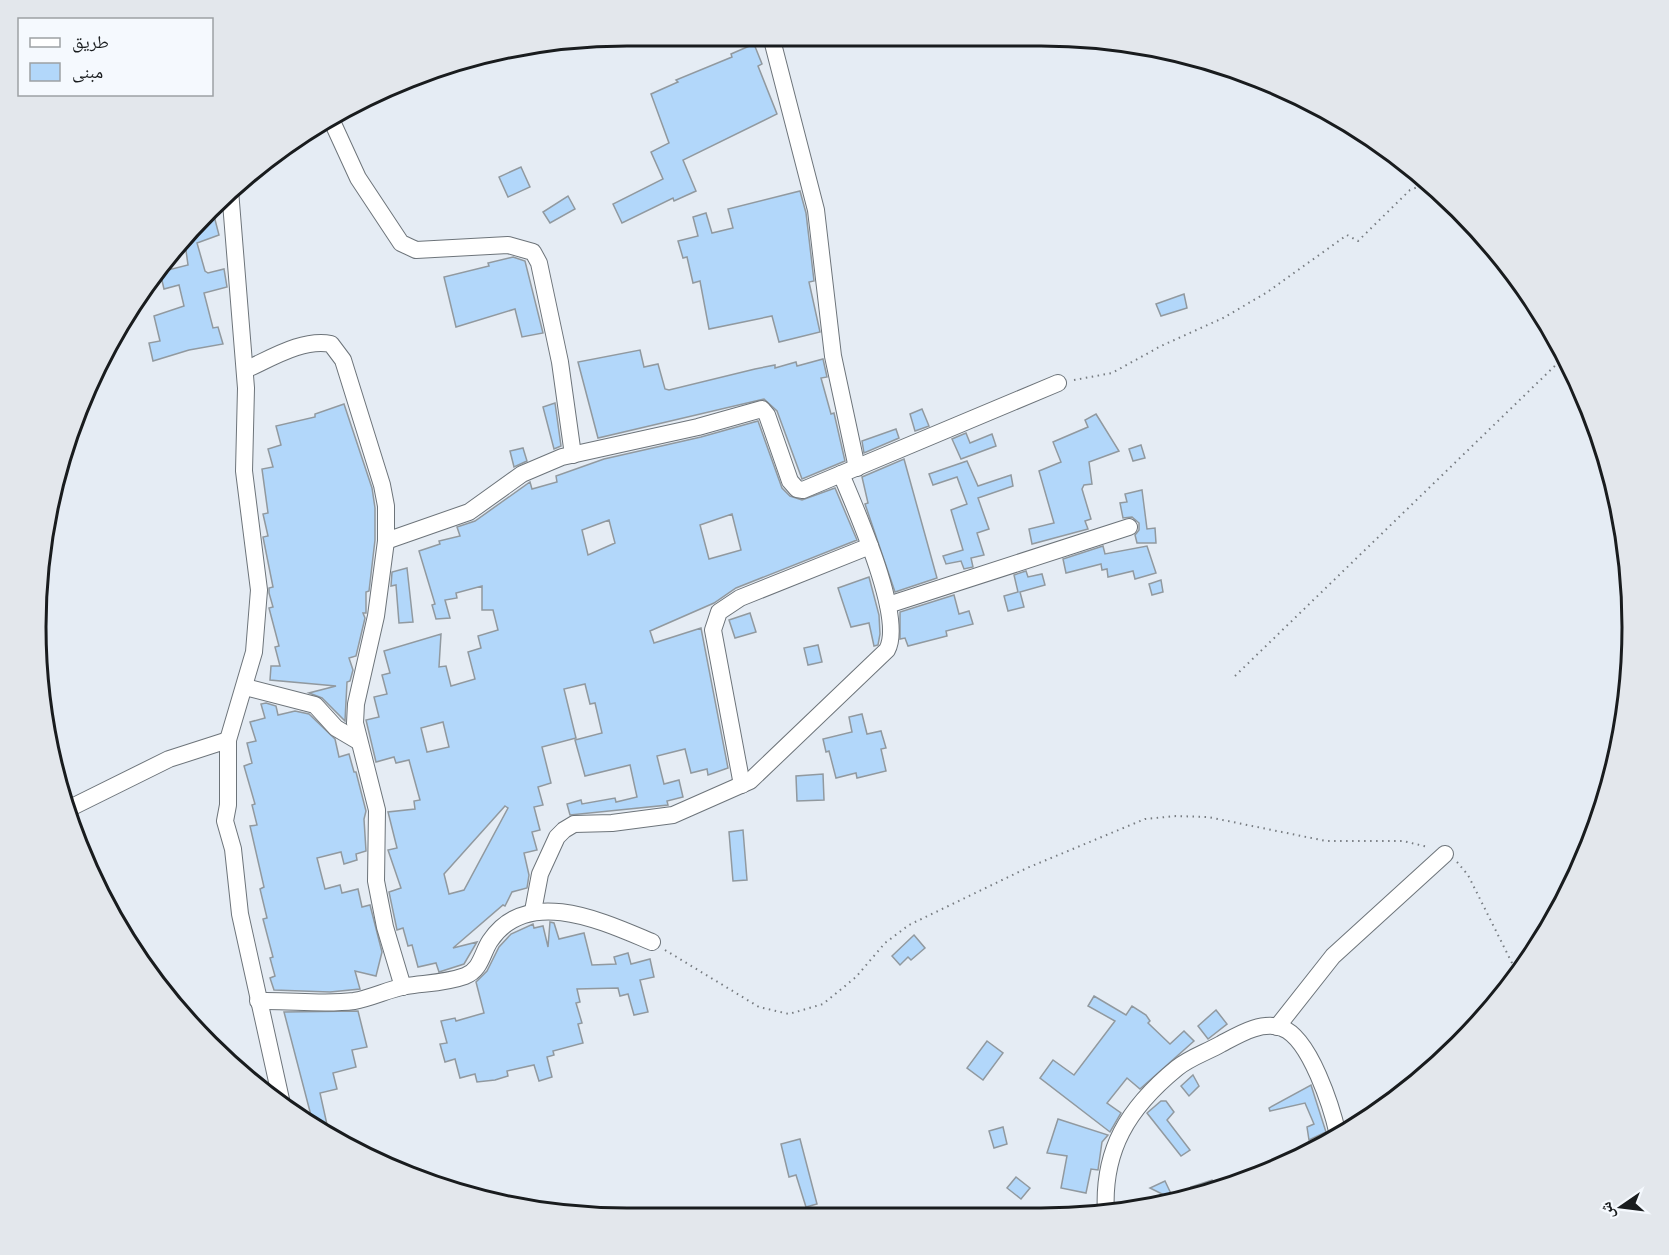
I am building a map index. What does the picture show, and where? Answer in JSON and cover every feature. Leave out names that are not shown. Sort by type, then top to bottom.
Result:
[{"type":"street","points":[[774,46],[816,210],[833,356],[857,468]]},
{"type":"street","points":[[334,126],[358,178],[401,243],[416,250],[508,245],[533,252],[539,263],[560,362],[573,455]]},
{"type":"street","points":[[231,203],[245,370],[244,471],[259,590],[254,652],[228,740],[228,805],[225,822],[233,849],[240,914],[279,1092]]},
{"type":"street","points":[[245,370],[294,349],[321,342],[331,344],[343,360],[382,485],[386,506],[386,541],[372,639],[356,704],[355,723],[377,810],[376,881],[385,927],[403,987]]},
{"type":"street","points":[[386,541],[469,512],[522,474],[573,455],[698,427],[762,409],[767,415],[793,486],[804,490],[1058,383]]},
{"type":"street","points":[[533,911],[540,874],[557,837],[569,826],[654,819],[673,815],[742,785],[756,777],[887,650],[892,638],[888,605],[870,546],[841,474]]},
{"type":"street","points":[[888,605],[1129,527]]},
{"type":"street","points":[[742,785],[713,630],[719,612],[740,598],[870,546]]},
{"type":"street","points":[[245,687],[315,705],[336,728],[358,741]]},
{"type":"street","points":[[74,806],[169,759],[228,740]]},
{"type":"street","points":[[1277,1027],[1333,956],[1445,854]]},
{"type":"street","points":[[258,1001],[351,1001],[403,987],[450,980],[473,972],[500,928],[514,918],[533,911],[553,910],[623,930],[652,942]]},
{"type":"street","points":[[1106,1205],[1107,1173],[1111,1153],[1133,1114],[1178,1067],[1248,1030],[1277,1027],[1293,1035],[1302,1044],[1324,1090],[1336,1129]]},
{"type":"path","points":[[1058,383],[1112,373],[1161,346],[1222,318],[1266,293],[1347,235],[1358,241],[1410,190],[1419,186]]},
{"type":"path","points":[[1234,676],[1558,362]]},
{"type":"path","points":[[652,942],[759,1007],[775,1012],[801,1012],[823,1004],[844,989],[873,955],[909,925],[1027,868],[1145,819],[1176,816],[1208,817],[1326,841],[1403,841],[1445,854],[1458,862],[1468,875],[1513,966]]},
{"type":"building","points":[[755,46],[762,64],[758,66],[777,114],[683,160],[696,191],[674,201],[673,198],[622,223],[613,204],[663,179],[651,152],[669,143],[651,94],[678,82],[676,80],[732,57],[731,54]]},
{"type":"building","points":[[521,167],[530,187],[508,197],[499,177]]},
{"type":"building","points":[[800,191],[806,213],[814,281],[809,282],[820,332],[779,342],[772,316],[709,329],[700,281],[693,283],[687,257],[683,258],[678,241],[698,236],[693,217],[706,213],[712,233],[733,228],[728,209]]},
{"type":"building","points":[[568,196],[575,209],[550,223],[543,212]]},
{"type":"building","points":[[215,219],[219,235],[197,243],[205,271],[208,273],[224,269],[227,287],[204,293],[213,328],[218,327],[223,344],[189,350],[153,361],[149,343],[160,341],[154,316],[184,306],[179,285],[164,289],[162,281],[171,269],[188,265],[186,250]]},
{"type":"building","points":[[513,257],[525,261],[543,333],[522,337],[515,309],[456,327],[444,277],[489,266],[488,263]]},
{"type":"building","points":[[1184,294],[1187,308],[1161,316],[1156,304]]},
{"type":"building","points":[[640,350],[644,367],[658,364],[665,389],[669,390],[755,369],[775,365],[775,368],[796,362],[797,366],[823,359],[827,377],[821,378],[831,414],[834,413],[845,461],[802,479],[777,411],[764,399],[598,438],[578,362]]},
{"type":"building","points":[[555,403],[561,446],[554,449],[543,407]]},
{"type":"building","points":[[344,404],[372,488],[375,508],[375,540],[369,591],[366,592],[366,613],[363,613],[365,618],[356,656],[349,658],[353,670],[350,681],[347,682],[345,721],[322,698],[309,693],[336,686],[270,680],[271,666],[280,666],[275,647],[279,646],[269,608],[273,607],[269,588],[273,587],[263,537],[268,536],[263,514],[268,513],[262,469],[273,467],[268,449],[281,445],[276,426],[315,417],[315,414]]},
{"type":"building","points":[[922,409],[929,426],[915,431],[910,414]]},
{"type":"building","points":[[1096,414],[1119,451],[1089,462],[1092,484],[1084,485],[1082,489],[1091,519],[1085,521],[1088,529],[1032,544],[1029,529],[1054,523],[1039,471],[1061,462],[1053,442],[1088,427],[1085,420]]},
{"type":"building","points":[[758,421],[782,488],[790,496],[802,500],[835,488],[857,540],[736,588],[714,603],[650,631],[654,643],[701,628],[728,768],[708,775],[707,769],[691,773],[685,749],[657,756],[664,784],[679,780],[683,797],[667,801],[668,805],[570,815],[567,804],[581,800],[582,804],[615,798],[616,802],[637,797],[630,765],[585,776],[575,740],[602,733],[595,703],[590,704],[585,684],[564,689],[576,738],[542,747],[551,783],[538,787],[543,805],[534,807],[540,830],[532,832],[537,850],[524,853],[529,875],[527,888],[512,892],[505,906],[503,905],[453,948],[477,942],[464,964],[439,972],[436,963],[418,967],[412,945],[408,946],[403,928],[397,930],[389,892],[401,888],[388,850],[397,848],[388,812],[415,809],[414,801],[420,800],[409,760],[396,763],[394,757],[376,762],[366,720],[379,717],[374,697],[387,694],[382,675],[390,673],[384,651],[441,634],[439,667],[446,666],[451,686],[475,679],[468,652],[481,648],[478,636],[498,630],[493,610],[482,610],[482,586],[456,593],[457,598],[445,600],[450,618],[436,619],[432,605],[435,604],[419,551],[440,544],[439,541],[460,536],[457,527],[475,521],[530,482],[532,489],[557,482],[556,476],[604,459],[701,437]],"holes":[[[732,514],[741,550],[709,559],[700,525]],[[609,520],[615,543],[588,555],[582,530]],[[443,722],[449,747],[427,752],[421,728]],[[505,806],[508,808],[464,890],[449,894],[444,874]]]},
{"type":"building","points":[[896,429],[899,438],[864,453],[862,441]]},
{"type":"building","points":[[966,433],[970,443],[992,434],[996,446],[961,459],[952,439]]},
{"type":"building","points":[[1141,445],[1145,458],[1133,461],[1129,449]]},
{"type":"building","points":[[523,448],[527,461],[514,467],[510,451]]},
{"type":"building","points":[[904,459],[937,578],[895,592],[865,504],[868,503],[862,477]]},
{"type":"building","points":[[967,461],[978,486],[1011,475],[1013,486],[978,498],[989,529],[977,533],[984,555],[971,558],[973,567],[964,569],[961,561],[946,564],[943,556],[963,550],[951,510],[967,504],[957,477],[933,485],[929,474]]},
{"type":"building","points":[[1142,490],[1147,529],[1155,528],[1156,543],[1137,543],[1135,535],[1139,530],[1139,523],[1132,517],[1123,518],[1120,503],[1127,502],[1125,494]]},
{"type":"building","points":[[1103,546],[1105,554],[1147,546],[1156,573],[1135,579],[1133,571],[1108,577],[1107,569],[1102,570],[1101,564],[1066,573],[1063,559]]},
{"type":"building","points":[[407,568],[413,622],[399,623],[396,585],[391,586],[392,572]]},
{"type":"building","points":[[1026,571],[1028,577],[1042,574],[1045,585],[1020,592],[1024,607],[1008,611],[1004,596],[1018,592],[1014,575]]},
{"type":"building","points":[[869,577],[879,615],[880,634],[878,645],[874,646],[869,623],[851,627],[838,588]]},
{"type":"building","points":[[1161,580],[1163,592],[1152,595],[1149,584]]},
{"type":"building","points":[[954,595],[959,614],[969,611],[973,624],[946,631],[947,636],[908,646],[905,638],[900,639],[900,612]]},
{"type":"building","points":[[750,613],[756,632],[735,638],[729,620]]},
{"type":"building","points":[[818,645],[822,662],[808,665],[804,648]]},
{"type":"building","points":[[261,704],[276,706],[278,715],[295,711],[309,714],[335,739],[339,757],[349,754],[354,772],[356,772],[366,811],[364,819],[366,851],[356,854],[357,860],[344,864],[341,852],[317,858],[325,889],[340,885],[342,893],[358,889],[362,907],[370,905],[382,952],[376,976],[355,971],[360,989],[330,992],[274,990],[270,978],[275,976],[270,958],[273,957],[263,919],[267,918],[260,889],[264,887],[250,826],[257,825],[252,805],[255,804],[244,766],[252,763],[247,743],[256,741],[250,722],[265,718]]},
{"type":"building","points":[[862,714],[867,734],[881,731],[886,748],[881,749],[886,771],[857,778],[856,773],[836,778],[829,751],[826,752],[823,739],[852,732],[849,717]]},
{"type":"building","points":[[823,774],[824,800],[797,801],[796,776]]},
{"type":"building","points":[[743,830],[747,880],[733,881],[729,832]]},
{"type":"building","points":[[550,922],[554,923],[559,939],[584,933],[592,965],[616,964],[614,957],[628,953],[631,964],[650,959],[654,977],[640,980],[648,1012],[634,1015],[628,994],[620,996],[618,988],[577,989],[580,1002],[576,1003],[582,1023],[578,1024],[583,1043],[553,1051],[554,1055],[547,1057],[552,1077],[539,1081],[534,1065],[507,1071],[508,1076],[495,1080],[477,1082],[475,1074],[460,1078],[455,1059],[445,1062],[440,1044],[447,1043],[441,1021],[455,1018],[456,1021],[484,1013],[476,982],[487,971],[499,947],[511,934],[533,924],[534,928],[543,926],[548,947]]},
{"type":"building","points":[[914,935],[925,948],[911,960],[908,957],[900,965],[892,956]]},
{"type":"building","points":[[1094,996],[1126,1015],[1132,1006],[1146,1015],[1150,1021],[1148,1023],[1170,1044],[1184,1031],[1194,1041],[1140,1089],[1127,1078],[1107,1103],[1121,1113],[1110,1132],[1040,1078],[1053,1060],[1074,1075],[1115,1021],[1088,1006]]},
{"type":"building","points":[[1216,1010],[1227,1024],[1208,1039],[1198,1026]]},
{"type":"building","points":[[358,1011],[367,1047],[352,1050],[356,1067],[333,1073],[337,1089],[320,1093],[327,1125],[311,1115],[284,1012]]},
{"type":"building","points":[[987,1041],[1003,1053],[983,1080],[967,1068]]},
{"type":"building","points":[[1193,1075],[1199,1086],[1189,1096],[1181,1086]]},
{"type":"building","points":[[1311,1085],[1326,1132],[1309,1140],[1307,1127],[1314,1124],[1305,1103],[1270,1111],[1269,1108]]},
{"type":"building","points":[[1161,1101],[1166,1101],[1174,1112],[1167,1120],[1190,1150],[1181,1156],[1147,1113]]},
{"type":"building","points":[[1058,1119],[1108,1135],[1102,1142],[1098,1170],[1091,1169],[1086,1193],[1061,1188],[1067,1156],[1047,1153]]},
{"type":"building","points":[[1003,1127],[1007,1144],[994,1148],[989,1131]]},
{"type":"building","points":[[800,1139],[817,1204],[806,1207],[796,1175],[789,1177],[781,1144]]},
{"type":"building","points":[[1016,1177],[1030,1188],[1021,1199],[1007,1188]]},
{"type":"building","points":[[1212,1180],[1214,1182],[1192,1189],[1191,1187]]},
{"type":"building","points":[[1165,1181],[1171,1194],[1164,1195],[1150,1188]]}]
